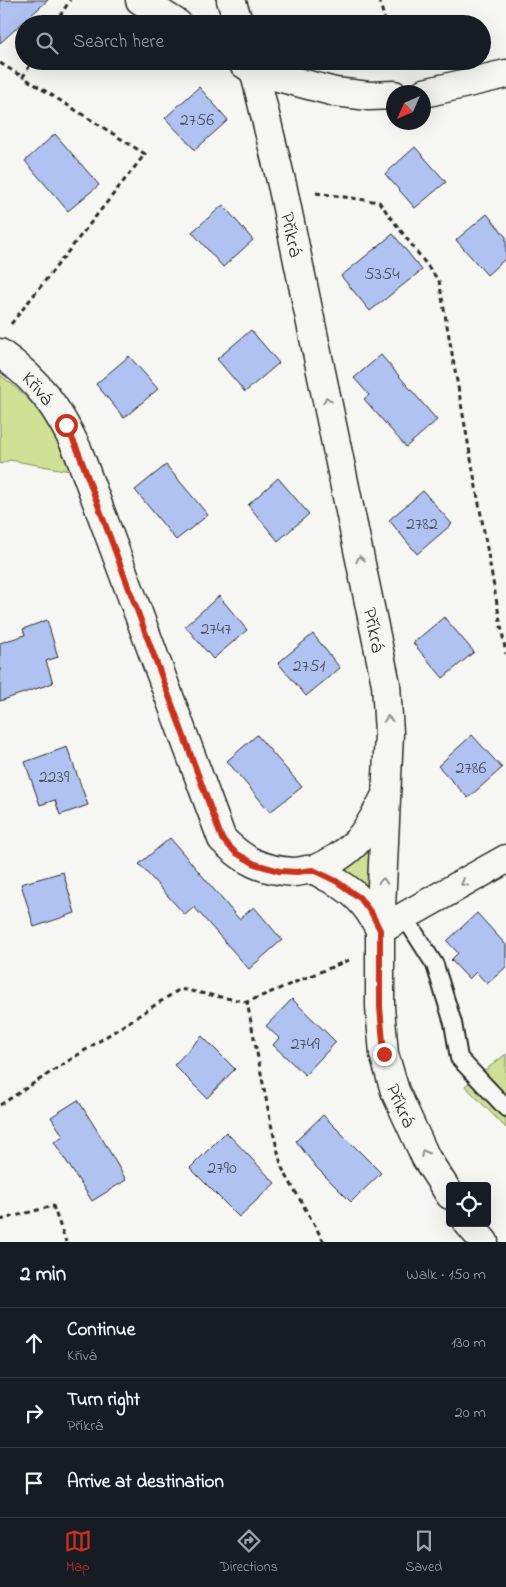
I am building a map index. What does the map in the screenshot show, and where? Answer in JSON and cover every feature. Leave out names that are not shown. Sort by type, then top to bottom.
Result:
[{"type":"street","points":[[140,0],[164,15]]},
{"type":"street","points":[[231,0],[236,15]]},
{"type":"street","name":"Příkrá","points":[[251,70],[283,189],[386,684],[389,733],[380,939],[380,1007],[384,1054],[395,1091],[426,1158],[446,1189]]},
{"type":"street","points":[[267,70],[335,92],[369,96],[386,95]]},
{"type":"street","points":[[431,91],[506,74]]},
{"type":"street","name":"Křivá","points":[[3,341],[51,401],[66,425],[82,460],[222,839],[236,853],[255,864],[279,871],[297,872],[313,870],[336,881],[360,898],[372,914],[380,939]]},
{"type":"street","points":[[313,870],[334,862],[355,844],[371,825],[386,794]]},
{"type":"street","points":[[380,939],[404,916],[506,859]]},
{"type":"street","points":[[471,1227],[484,1242]]},
{"type":"lane","points":[[404,916],[435,965],[453,1023],[459,1058],[506,1108]]},
{"type":"path","points":[[61,15],[70,0]]},
{"type":"path","points":[[379,0],[383,15]]},
{"type":"path","points":[[0,63],[145,154],[3,341]]},
{"type":"path","points":[[23,77],[27,70]]},
{"type":"path","points":[[283,189],[379,202],[439,281],[506,654]]},
{"type":"path","points":[[0,1105],[180,989],[248,1002],[380,939]]},
{"type":"path","points":[[248,1002],[282,1168],[324,1242]]},
{"type":"path","points":[[0,1220],[54,1206],[66,1242]]},
{"type":"green space","points":[[0,375],[27,398],[38,411],[54,436],[70,471],[10,460],[0,464]]},
{"type":"green space","points":[[373,848],[373,892],[344,871]]},
{"type":"green space","points":[[506,1054],[506,1128],[465,1086]]},
{"type":"building","points":[[0,0],[48,0],[31,15],[15,15],[15,30],[0,43]]},
{"type":"building","points":[[199,87],[228,120],[195,150],[165,118]]},
{"type":"building","points":[[55,134],[99,185],[68,211],[25,161]]},
{"type":"building","points":[[415,147],[446,182],[415,208],[385,174]]},
{"type":"building","points":[[223,205],[253,240],[223,267],[192,232]]},
{"type":"building","points":[[487,214],[506,237],[506,258],[487,275],[456,240]]},
{"type":"building","points":[[393,234],[422,270],[370,311],[341,276]]},
{"type":"building","points":[[251,330],[279,363],[245,392],[217,359]]},
{"type":"building","points":[[381,355],[437,420],[406,447],[364,399],[369,395],[354,378]]},
{"type":"building","points":[[129,356],[158,389],[124,418],[96,384]]},
{"type":"building","points":[[166,465],[208,515],[176,540],[135,490]]},
{"type":"building","points":[[278,478],[309,514],[278,541],[248,505]]},
{"type":"building","points":[[423,491],[452,524],[417,554],[389,520]]},
{"type":"building","points":[[219,596],[247,630],[213,659],[185,626]]},
{"type":"building","points":[[444,617],[474,652],[443,678],[413,643]]},
{"type":"building","points":[[47,620],[58,657],[46,661],[53,683],[0,701],[0,643],[25,635],[23,629]]},
{"type":"building","points":[[313,634],[340,668],[306,696],[278,663]]},
{"type":"building","points":[[257,735],[302,787],[270,812],[227,761]]},
{"type":"building","points":[[472,735],[502,768],[468,798],[438,766]]},
{"type":"building","points":[[67,747],[88,805],[60,815],[55,800],[40,805],[25,762]]},
{"type":"building","points":[[170,838],[239,919],[254,907],[282,940],[249,969],[194,907],[185,915],[139,864]]},
{"type":"building","points":[[63,872],[75,913],[34,927],[21,884]]},
{"type":"building","points":[[477,913],[506,945],[506,967],[487,984],[476,972],[469,979],[451,960],[458,953],[447,941]]},
{"type":"building","points":[[292,999],[336,1042],[305,1075],[273,1045],[279,1038],[266,1026]]},
{"type":"building","points":[[202,1036],[235,1069],[207,1098],[174,1065]]},
{"type":"building","points":[[78,1100],[126,1180],[92,1201],[54,1142],[63,1136],[51,1117]]},
{"type":"building","points":[[323,1115],[381,1173],[351,1202],[316,1167],[296,1141]]},
{"type":"building","points":[[226,1132],[275,1183],[239,1217],[190,1168]]},
{"type":"route","points":[[66,425],[78,451],[222,839],[236,853],[255,864],[279,871],[297,872],[313,870],[336,881],[360,898],[372,914],[380,930],[380,1007],[384,1054]]}]
